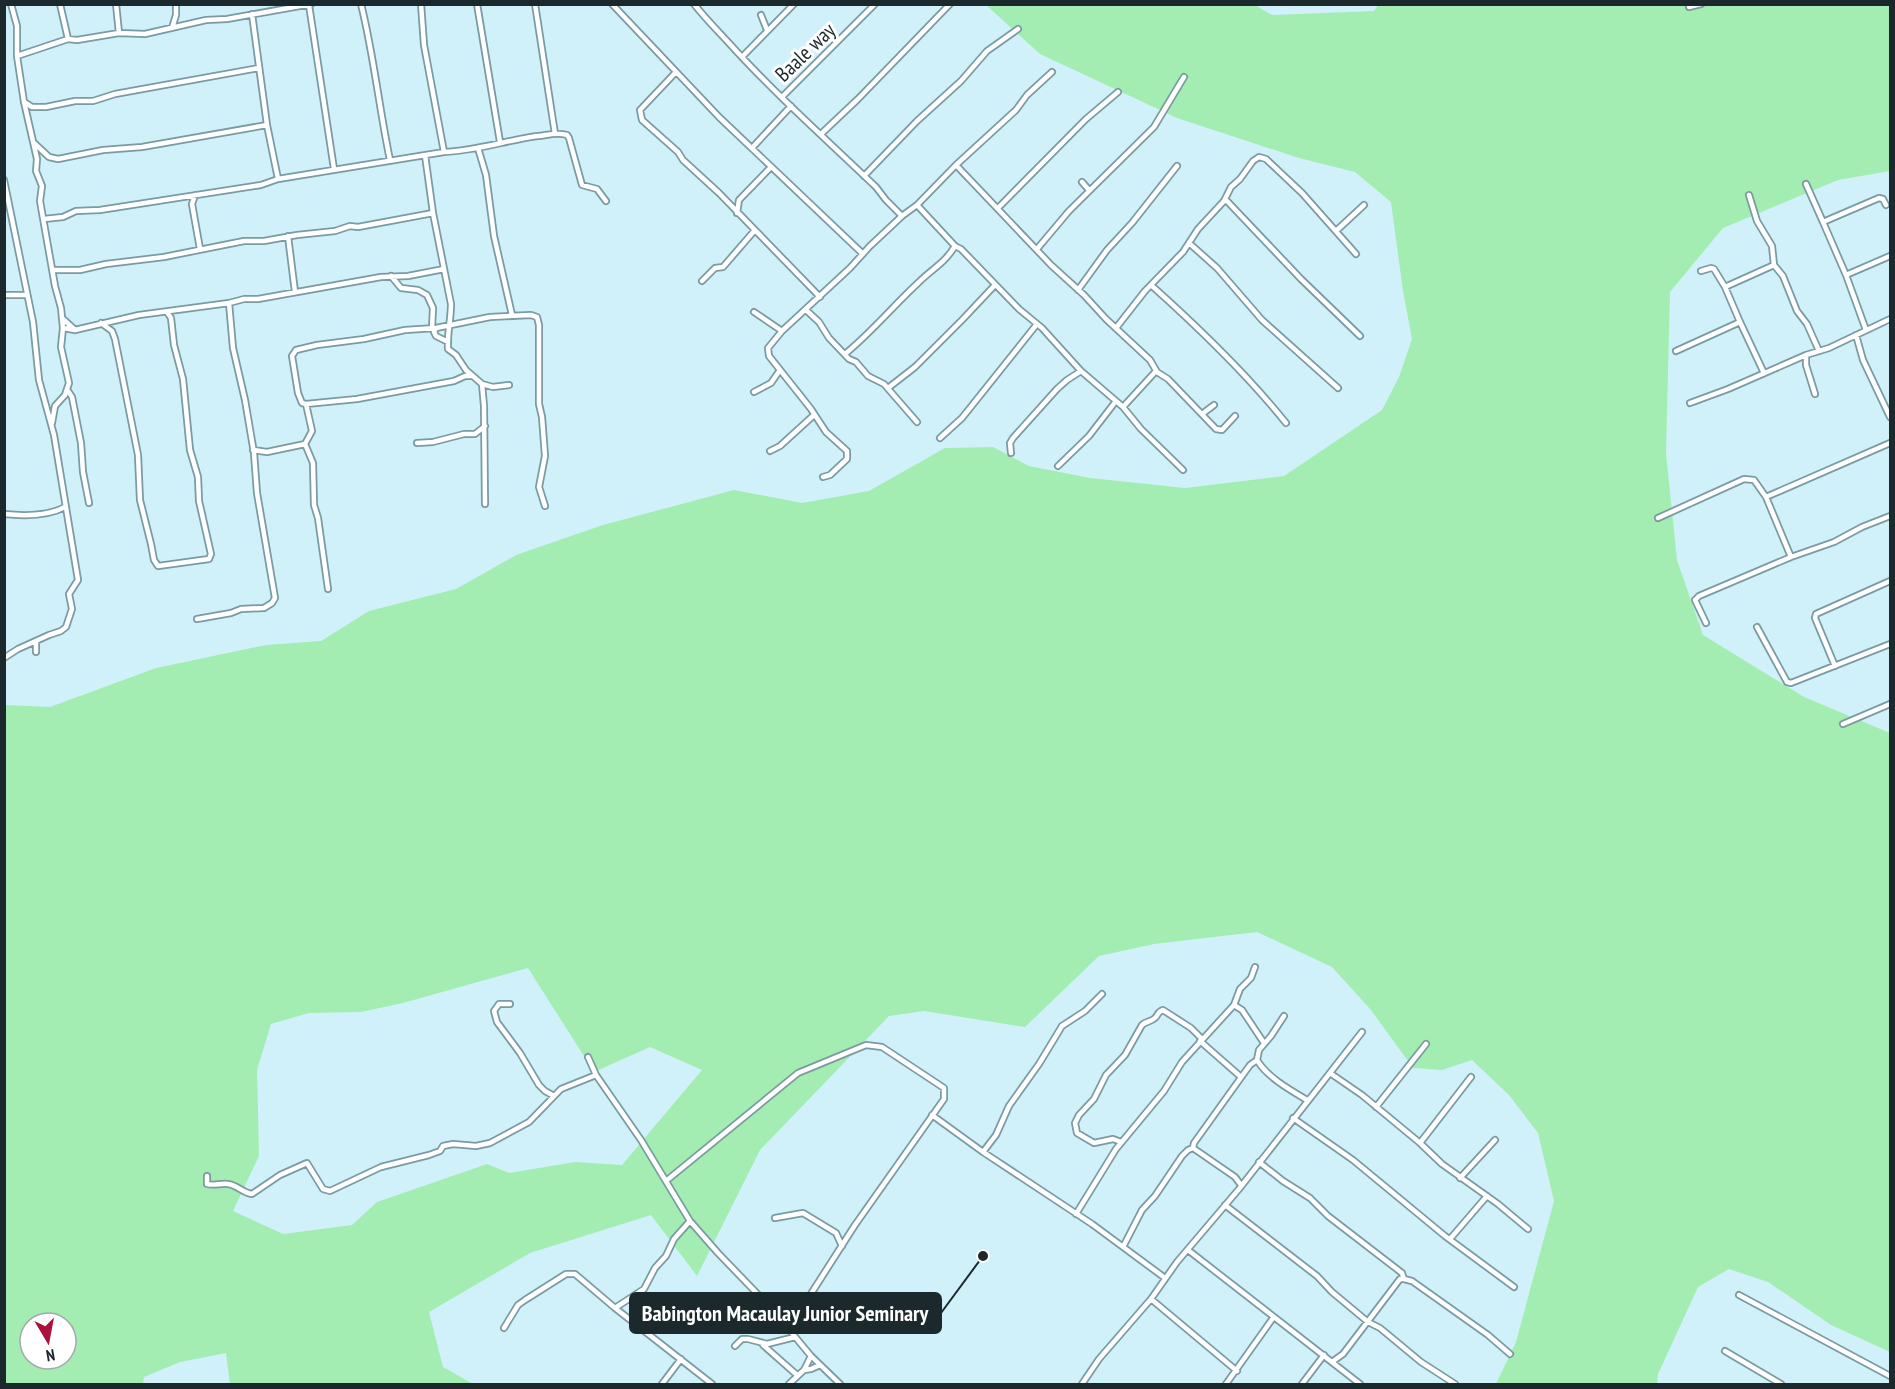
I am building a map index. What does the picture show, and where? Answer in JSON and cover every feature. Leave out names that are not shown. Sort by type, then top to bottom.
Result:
[{"type":"street","points":[[11,4],[17,26],[17,56],[24,102],[37,159],[36,171],[42,186],[40,201],[62,318],[61,341],[68,373],[68,391],[72,397],[81,443],[88,503]]},
{"type":"street","points":[[60,4],[68,39]]},
{"type":"street","points":[[116,4],[119,33]]},
{"type":"street","points":[[172,28],[176,4]]},
{"type":"street","points":[[362,4],[390,160]]},
{"type":"street","points":[[421,4],[424,45],[444,152]]},
{"type":"street","points":[[477,4],[500,142]]},
{"type":"street","points":[[535,4],[555,134]]},
{"type":"street","points":[[612,4],[771,167],[863,254]]},
{"type":"street","points":[[694,4],[714,29],[902,216]]},
{"type":"street","points":[[742,57],[794,4]]},
{"type":"street","name":"Baale way","points":[[782,97],[875,4]]},
{"type":"street","points":[[821,134],[950,4]]},
{"type":"street","points":[[1689,8],[1701,4]]},
{"type":"street","points":[[17,56],[68,39],[77,40],[119,33],[145,34],[206,20],[227,20],[310,5],[334,169]]},
{"type":"street","points":[[252,14],[267,125],[278,178]]},
{"type":"street","points":[[761,15],[767,30]]},
{"type":"street","points":[[175,19],[181,26]]},
{"type":"street","points":[[864,176],[917,121],[961,81],[987,51],[1018,29]]},
{"type":"street","points":[[17,50],[24,53]]},
{"type":"street","points":[[24,102],[32,106],[46,106],[75,101],[93,101],[109,95],[259,69]]},
{"type":"street","points":[[676,72],[640,110],[642,120],[678,152],[683,160],[820,297]]},
{"type":"street","points":[[823,477],[833,473],[847,459],[848,454],[814,415],[769,356],[767,351],[772,342],[902,216],[917,206],[1052,72]]},
{"type":"street","points":[[1036,249],[1089,190],[1154,127],[1185,77]]},
{"type":"street","points":[[998,208],[1086,119],[1118,92]]},
{"type":"street","points":[[26,111],[32,106]]},
{"type":"street","points":[[752,148],[791,106]]},
{"type":"street","points":[[33,142],[49,157],[58,159],[107,149],[142,147],[267,125]]},
{"type":"street","points":[[44,219],[63,217],[76,211],[100,210],[261,185],[278,178],[363,166],[425,154],[462,152],[500,142],[555,134],[567,135],[569,138],[582,185],[597,189],[606,201]]},
{"type":"street","points":[[478,148],[486,175],[494,237],[512,315]]},
{"type":"street","points":[[425,154],[433,213],[442,249],[451,304],[451,318],[448,324],[449,351],[456,355],[466,373],[482,384],[493,387],[509,385]]},
{"type":"street","points":[[1116,328],[1151,285],[1183,252],[1198,229],[1224,201],[1231,187],[1256,158],[1262,156],[1302,193],[1356,254]]},
{"type":"street","points":[[957,165],[1051,265],[1150,360],[1156,371],[1168,379],[1219,431],[1228,426],[1235,416]]},
{"type":"street","points":[[1078,290],[1107,250],[1132,224],[1177,166]]},
{"type":"street","points":[[728,203],[739,200],[771,167]]},
{"type":"street","points":[[4,180],[33,322],[39,380],[51,415],[78,576],[77,584],[69,594],[71,616],[66,627],[61,632],[18,649],[4,658]]},
{"type":"street","points":[[1082,182],[1089,190]]},
{"type":"street","points":[[1806,184],[1846,275],[1866,330]]},
{"type":"street","points":[[195,195],[192,204],[200,249]]},
{"type":"street","points":[[1749,195],[1757,221],[1772,246],[1774,265],[1783,276],[1797,311],[1807,324],[1819,351]]},
{"type":"street","points":[[1823,222],[1879,198],[1883,199],[1886,205]]},
{"type":"street","points":[[737,213],[739,200]]},
{"type":"street","points":[[1224,201],[1227,201],[1300,279],[1360,336]]},
{"type":"street","points":[[1336,231],[1364,205]]},
{"type":"street","points":[[917,206],[955,246],[1037,324],[1081,371],[1123,407],[1141,429],[1183,470]]},
{"type":"street","points":[[53,270],[80,270],[200,249],[335,231],[350,226],[358,227],[433,213]]},
{"type":"street","points":[[702,281],[716,268],[723,267],[755,230]]},
{"type":"street","points":[[288,236],[295,292]]},
{"type":"street","points":[[1189,243],[1217,268],[1262,320],[1338,388]]},
{"type":"street","points":[[845,354],[920,281],[941,265],[955,246]]},
{"type":"street","points":[[1846,275],[1890,256]]},
{"type":"street","points":[[1725,287],[1774,265]]},
{"type":"street","points":[[63,328],[75,330],[101,323],[244,299],[258,299],[444,269]]},
{"type":"street","points":[[1701,271],[1714,269],[1725,287],[1764,373]]},
{"type":"street","points":[[391,276],[401,288],[418,290],[427,295],[433,308],[434,332],[436,336],[448,342]]},
{"type":"street","points":[[888,388],[915,367],[995,285]]},
{"type":"street","points":[[1151,285],[1191,320],[1286,423]]},
{"type":"street","points":[[4,295],[27,295]]},
{"type":"street","points":[[197,619],[241,609],[264,608],[274,601],[245,400],[233,348],[229,303]]},
{"type":"street","points":[[806,310],[819,322],[829,338],[868,375],[881,381],[917,422]]},
{"type":"street","points":[[171,318],[176,311]]},
{"type":"street","points":[[101,323],[112,331],[138,455],[139,496],[154,560],[158,566],[161,566],[209,559],[211,554],[199,501],[198,477],[190,450],[183,379],[174,345],[171,318],[167,312]]},
{"type":"street","points":[[754,312],[782,331]]},
{"type":"street","points":[[466,373],[454,381],[306,404],[302,403],[298,393],[292,356],[296,351],[317,345],[364,339],[396,331],[434,328],[512,315],[531,315],[539,321],[539,404],[544,456],[538,487],[545,506]]},
{"type":"street","points":[[62,318],[75,330]]},
{"type":"street","points":[[1690,403],[1819,351],[1890,319]]},
{"type":"street","points":[[112,331],[121,320]]},
{"type":"street","points":[[1676,351],[1740,322]]},
{"type":"street","points":[[940,438],[962,418],[1037,324]]},
{"type":"street","points":[[1856,335],[1863,360],[1890,417]]},
{"type":"street","points":[[1806,355],[1806,364],[1815,394]]},
{"type":"street","points":[[754,392],[771,383],[780,370]]},
{"type":"street","points":[[1011,453],[1010,443],[1013,438],[1057,389],[1081,371]]},
{"type":"street","points":[[1123,407],[1156,371]]},
{"type":"street","points":[[482,384],[485,426],[485,504]]},
{"type":"street","points":[[51,415],[54,406],[68,391]]},
{"type":"street","points":[[1058,466],[1089,436],[1116,401]]},
{"type":"street","points":[[253,450],[267,452],[305,444],[312,431],[306,404]]},
{"type":"street","points":[[1202,414],[1214,405]]},
{"type":"street","points":[[770,451],[780,446],[814,415]]},
{"type":"street","points":[[417,443],[475,434],[485,426]]},
{"type":"street","points":[[305,444],[313,463],[314,505],[318,518],[328,589]]},
{"type":"street","points":[[1766,497],[1890,444]]},
{"type":"street","points":[[1658,518],[1744,479],[1754,480],[1766,497],[1791,557]]},
{"type":"street","points":[[4,514],[41,514],[58,511],[65,507]]},
{"type":"street","points":[[1706,623],[1696,604],[1695,600],[1699,596],[1791,557],[1834,542],[1862,527],[1890,516]]},
{"type":"street","points":[[1835,666],[1815,618],[1816,614],[1890,581]]},
{"type":"street","points":[[1757,627],[1787,682],[1794,684],[1890,644]]},
{"type":"street","points":[[36,642],[36,652]]},
{"type":"street","points":[[1843,724],[1890,704]]},
{"type":"street","points":[[1076,1214],[1121,1142],[1164,1091],[1182,1062],[1234,1005],[1240,989],[1251,978],[1255,966]]},
{"type":"street","points":[[983,1152],[996,1135],[1009,1106],[1039,1064],[1062,1026],[1085,1011],[1102,994]]},
{"type":"street","points":[[510,1004],[498,1004],[496,1007],[494,1011],[498,1022],[520,1053],[538,1085],[554,1096]]},
{"type":"street","points":[[1234,1005],[1242,1010],[1264,1043]]},
{"type":"street","points":[[1121,1142],[1113,1139],[1094,1143],[1077,1133],[1075,1123],[1094,1099],[1106,1075],[1125,1055],[1142,1025],[1152,1020],[1158,1012],[1163,1010],[1191,1028],[1241,1077]]},
{"type":"street","points":[[1193,1148],[1194,1143],[1241,1077],[1257,1060],[1259,1050],[1284,1016]]},
{"type":"street","points":[[1082,1384],[1099,1359],[1151,1299],[1165,1278],[1362,1032]]},
{"type":"street","points":[[1376,1107],[1426,1044]]},
{"type":"street","points":[[666,1181],[798,1073],[866,1045],[882,1047],[941,1084],[946,1093],[944,1099],[787,1328]]},
{"type":"street","points":[[588,1058],[596,1075],[690,1221],[811,1356],[840,1384]]},
{"type":"street","points":[[1257,1060],[1283,1084],[1307,1100]]},
{"type":"street","points":[[1330,1073],[1376,1107],[1460,1178],[1528,1229]]},
{"type":"street","points":[[207,1176],[207,1184],[211,1186],[228,1184],[244,1193],[252,1194],[280,1175],[307,1163],[323,1189],[330,1191],[381,1167],[440,1151],[443,1146],[486,1145],[529,1122],[561,1089],[596,1075]]},
{"type":"street","points":[[1420,1143],[1471,1077]]},
{"type":"street","points":[[932,1115],[1165,1278]]},
{"type":"street","points":[[1293,1118],[1353,1160],[1450,1239],[1514,1287]]},
{"type":"street","points":[[1460,1178],[1495,1140]]},
{"type":"street","points":[[1193,1148],[1235,1177],[1241,1185]]},
{"type":"street","points":[[1122,1247],[1142,1210],[1155,1196],[1182,1156],[1193,1148]]},
{"type":"street","points":[[1259,1162],[1310,1198],[1328,1216],[1402,1273],[1404,1279]]},
{"type":"street","points":[[1450,1239],[1487,1196]]},
{"type":"street","points":[[1225,1205],[1317,1276],[1332,1292],[1368,1322],[1421,1362],[1455,1384]]},
{"type":"street","points":[[775,1218],[803,1213],[836,1233],[842,1246]]},
{"type":"street","points":[[615,1308],[644,1289],[674,1239],[690,1221]]},
{"type":"street","points":[[1188,1250],[1360,1384]]},
{"type":"street","points":[[504,1328],[518,1305],[571,1272],[712,1384]]},
{"type":"street","points":[[1332,1362],[1339,1358],[1400,1279],[1412,1281],[1469,1321],[1510,1354]]},
{"type":"street","points":[[1739,1295],[1890,1376]]},
{"type":"street","points":[[1151,1299],[1236,1371]]},
{"type":"street","points":[[1226,1384],[1273,1318]]},
{"type":"street","points":[[735,1346],[742,1339],[767,1344],[795,1337]]},
{"type":"street","points":[[761,1343],[797,1375]]},
{"type":"street","points":[[1725,1351],[1781,1384]]},
{"type":"street","points":[[1302,1384],[1324,1355]]},
{"type":"street","points":[[804,1370],[811,1356]]},
{"type":"street","points":[[662,1384],[681,1359]]},
{"type":"street","points":[[789,1384],[804,1370],[820,1365]]},
{"type":"green space","points":[[1253,4],[1272,15],[1374,11],[1379,4],[1890,5],[1890,171],[1838,180],[1723,228],[1670,292],[1666,453],[1677,560],[1703,635],[1804,697],[1890,733],[1890,1352],[1831,1325],[1768,1282],[1729,1269],[1698,1287],[1658,1374],[1657,1384],[1496,1384],[1516,1342],[1554,1201],[1538,1133],[1509,1095],[1472,1060],[1442,1070],[1413,1068],[1371,1010],[1332,967],[1257,932],[1154,944],[1099,956],[1025,1027],[924,1011],[889,1016],[760,1150],[697,1276],[651,1215],[530,1253],[429,1312],[443,1367],[473,1384],[230,1384],[226,1353],[180,1362],[144,1377],[143,1384],[5,1384],[5,705],[50,707],[156,668],[266,645],[321,641],[369,611],[456,589],[516,555],[603,525],[734,490],[802,503],[869,491],[945,448],[993,447],[1029,466],[1090,478],[1185,488],[1284,476],[1382,410],[1399,377],[1412,339],[1391,202],[1355,172],[1299,158],[1177,118],[1040,54],[986,5]],"holes":[[[528,968],[594,1072],[650,1047],[702,1070],[622,1165],[575,1162],[509,1173],[487,1164],[377,1202],[352,1225],[283,1234],[233,1211],[259,1156],[257,1070],[271,1024],[309,1013],[361,1012],[403,1003]]]},
{"type":"place","name":"Babington Macaulay Junior Seminary","points":[[983,1256]]}]
